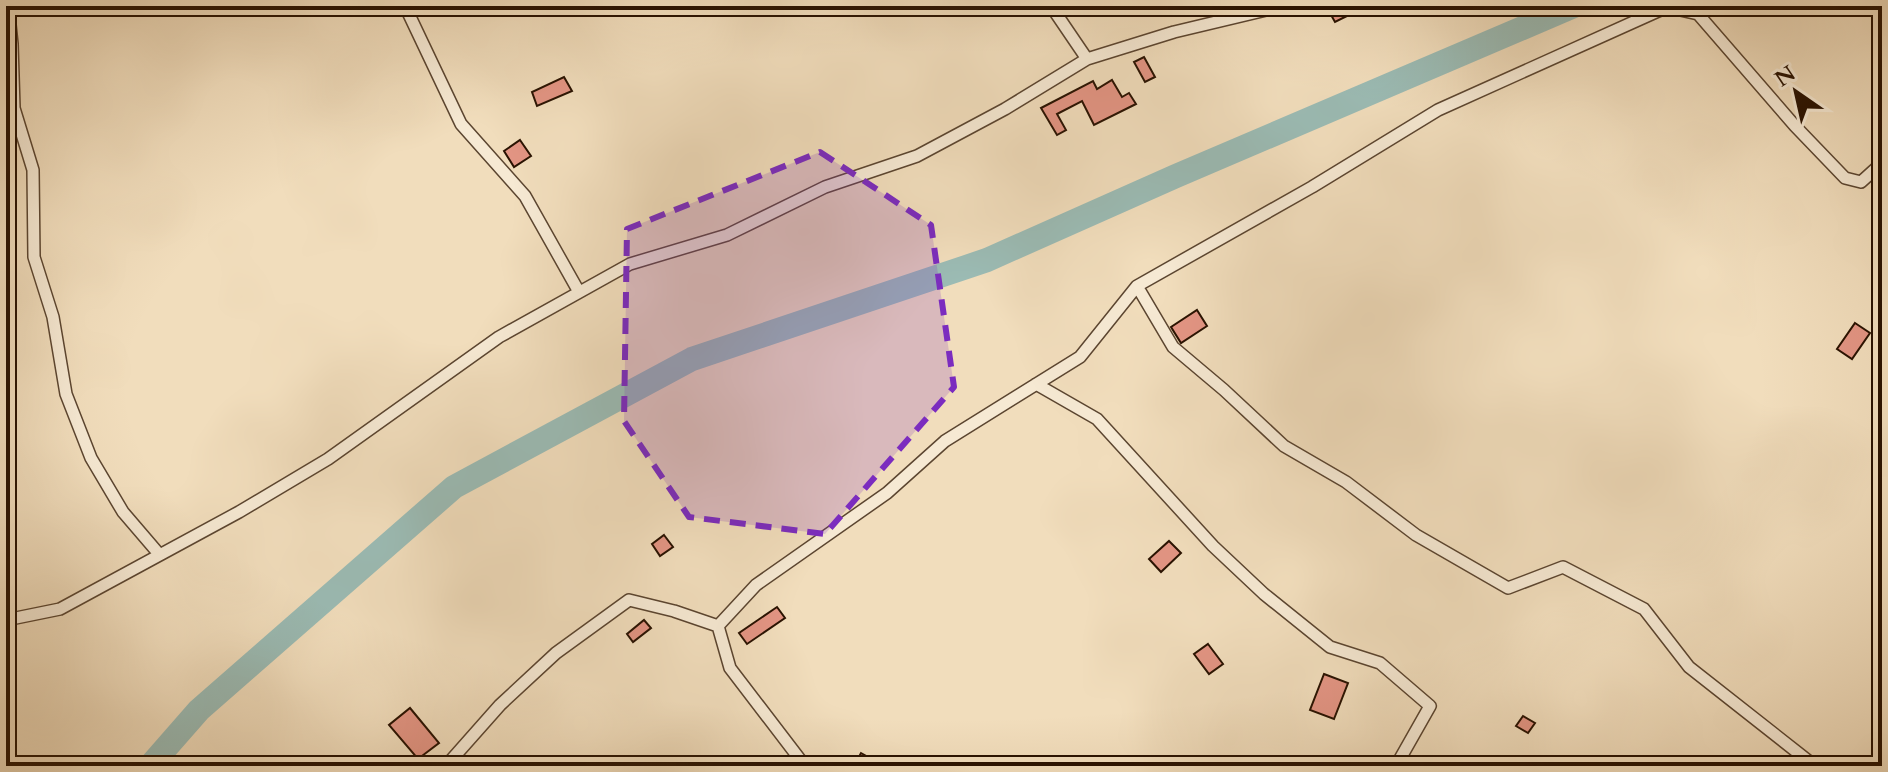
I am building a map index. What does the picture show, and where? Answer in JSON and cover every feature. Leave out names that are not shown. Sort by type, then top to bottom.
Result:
[{"type":"street","points":[[8,6],[14,108],[33,170],[34,257],[53,317],[66,394],[91,458],[123,512],[159,554]]},
{"type":"street","points":[[405,6],[461,124],[525,196],[579,292]]},
{"type":"street","points":[[1051,6],[1087,59]]},
{"type":"street","points":[[6,620],[60,609],[239,512],[328,459],[499,337],[630,264],[727,235],[825,187],[917,156],[1005,109],[1087,59],[1174,32],[1283,6]]},
{"type":"street","points":[[718,626],[756,585],[887,493],[945,441],[1080,357],[1137,286],[1312,187],[1438,110],[1667,7],[1698,14],[1795,126],[1845,178],[1861,182],[1882,163]]},
{"type":"street","points":[[1137,286],[1173,347],[1284,446],[1346,482],[1416,535],[1508,588],[1563,567],[1644,609],[1689,667],[1811,763],[1824,766]]},
{"type":"street","points":[[1036,384],[1097,419],[1213,546],[1264,594],[1330,647],[1380,663],[1430,706],[1396,766]]},
{"type":"street","points":[[446,766],[500,705],[556,653],[629,600],[718,626]]},
{"type":"street","points":[[718,626],[730,668],[805,766]]},
{"type":"highlighted area","points":[[820,152],[931,225],[954,387],[825,534],[689,517],[624,421],[627,229]]},
{"type":"building","points":[[1326,6],[1342,6],[1347,16],[1335,22]]},
{"type":"building","points":[[1144,57],[1155,77],[1145,82],[1134,62]]},
{"type":"building","points":[[564,77],[572,91],[537,106],[532,92]]},
{"type":"building","points":[[1112,80],[1122,97],[1129,93],[1136,104],[1094,125],[1082,101],[1057,114],[1066,130],[1057,135],[1041,108],[1093,81],[1097,89]]},
{"type":"building","points":[[520,140],[531,156],[514,167],[504,151]]},
{"type":"building","points":[[1197,310],[1207,326],[1181,343],[1171,327]]},
{"type":"building","points":[[1855,323],[1870,333],[1852,359],[1837,349]]},
{"type":"building","points":[[664,535],[673,547],[660,556],[652,544]]},
{"type":"building","points":[[1169,541],[1181,553],[1161,572],[1149,559]]},
{"type":"building","points":[[777,607],[785,618],[747,644],[739,633]]},
{"type":"building","points":[[644,620],[651,628],[633,642],[627,634]]},
{"type":"building","points":[[1208,644],[1223,664],[1209,674],[1194,654]]},
{"type":"building","points":[[1324,674],[1348,683],[1334,719],[1310,710]]},
{"type":"building","points":[[410,708],[439,743],[418,759],[389,725]]},
{"type":"building","points":[[1523,716],[1535,723],[1528,733],[1516,726]]},
{"type":"building","points":[[861,753],[884,766],[854,766]]},
{"type":"waterway","points":[[150,766],[199,710],[454,487],[692,359],[987,260],[1574,6]]}]
